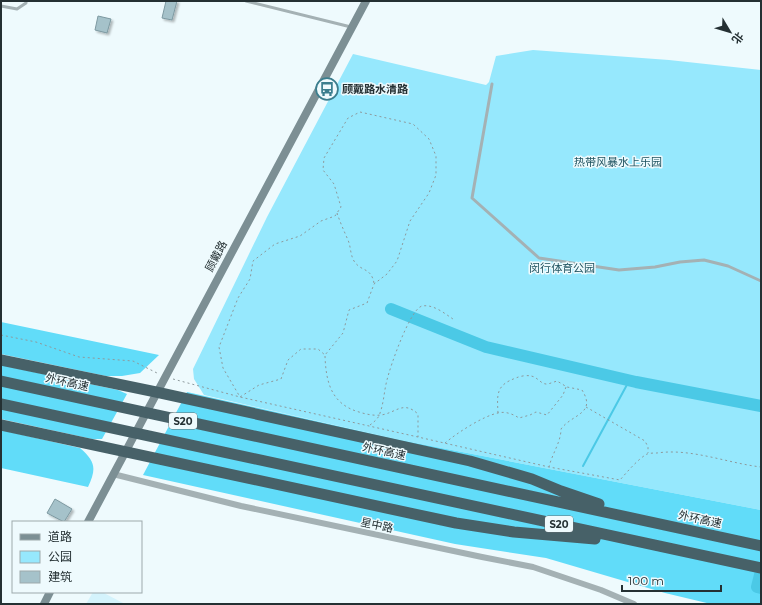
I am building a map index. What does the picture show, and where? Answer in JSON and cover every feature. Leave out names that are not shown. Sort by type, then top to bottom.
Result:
[{"type":"highway","points":[[1,360],[156,392],[470,461],[532,479],[598,504],[684,529]]},
{"type":"highway","name":"外环高速","points":[[1,381],[761,546]]},
{"type":"highway","name":"S20","points":[[1,404],[759,568]]},
{"type":"highway","points":[[1,425],[479,527],[514,532],[606,540],[679,550]]},
{"type":"main road","name":"顾戴路","points":[[89,521],[164,377],[366,1]]},
{"type":"main road","points":[[44,604],[50,593]]},
{"type":"street","name":"星中路","points":[[113,474],[241,506],[474,556],[533,567],[601,590],[634,604]]},
{"type":"lane","points":[[1,6],[17,9],[26,3],[26,1]]},
{"type":"lane","points":[[246,1],[352,27]]},
{"type":"lane","points":[[492,84],[472,198],[539,258],[619,270],[655,267],[680,262],[704,260],[728,266],[761,282]]},
{"type":"path","points":[[240,397],[223,368],[219,347],[238,298],[250,279],[254,261],[275,244],[300,236],[321,221],[335,216],[341,207],[334,184],[323,170],[324,158],[348,118],[360,112],[413,124],[429,139],[436,156],[436,176],[429,193],[410,221],[398,261],[387,274],[374,284],[367,303],[348,310],[343,333],[325,355],[326,369],[333,394],[340,403],[350,410],[380,415],[398,408],[407,407],[413,409],[418,414],[418,437]]},
{"type":"path","points":[[337,212],[349,241],[351,254],[356,263],[361,268],[369,272],[372,276],[374,284]]},
{"type":"path","points":[[370,426],[380,415],[388,374],[407,326],[416,309],[422,306],[429,306],[453,319]]},
{"type":"path","points":[[1,335],[36,342],[79,357],[133,361],[164,377],[240,397],[548,467],[620,480],[648,454],[667,451],[761,467]]},
{"type":"path","points":[[240,397],[259,385],[281,379],[288,360],[301,349],[318,349],[325,355]]},
{"type":"path","points":[[498,413],[499,391],[503,384],[520,376],[530,375],[535,377],[542,384],[557,381],[567,387],[582,390],[586,396],[586,407],[583,412],[571,419],[561,429],[561,436],[551,456],[548,467]]},
{"type":"path","points":[[445,443],[462,430],[498,413],[513,414],[519,418],[530,416],[536,412],[547,415],[563,395],[567,387]]},
{"type":"path","points":[[586,407],[645,441],[648,446],[648,454]]},
{"type":"shaded area","points":[[1,322],[159,355],[140,373],[122,376],[106,376],[1,354]]},
{"type":"shaded area","points":[[1,365],[118,390],[127,394],[102,439],[92,439],[1,419]]},
{"type":"shaded area","points":[[187,392],[400,440],[761,510],[761,604],[711,604],[665,593],[546,558],[455,544],[143,475]]},
{"type":"shaded area","points":[[1,430],[80,448],[89,457],[93,465],[93,475],[88,487],[1,468]]},
{"type":"shaded area","points":[[92,593],[104,593],[125,604],[86,604]]},
{"type":"green space","name":"闵行体育公园","points":[[533,50],[669,60],[761,70],[761,510],[400,440],[204,395],[194,379],[193,369],[267,217],[353,54],[486,85],[489,82],[496,56]]},
{"type":"building","points":[[166,1],[177,1],[172,20],[162,18]]},
{"type":"building","points":[[98,16],[111,19],[107,33],[95,30]]},
{"type":"building","points":[[55,499],[72,509],[65,521],[47,513]]},
{"type":"waterway","points":[[391,309],[486,347],[636,382],[761,406]]},
{"type":"waterway","points":[[583,466],[629,381]]},
{"type":"waterway","points":[[761,571],[757,587],[761,588]]},
{"type":"place","name":"顾戴路水清路","points":[[327,89]]},
{"type":"park label","name":"热带风暴水上乐园","points":[[618,162]]}]
